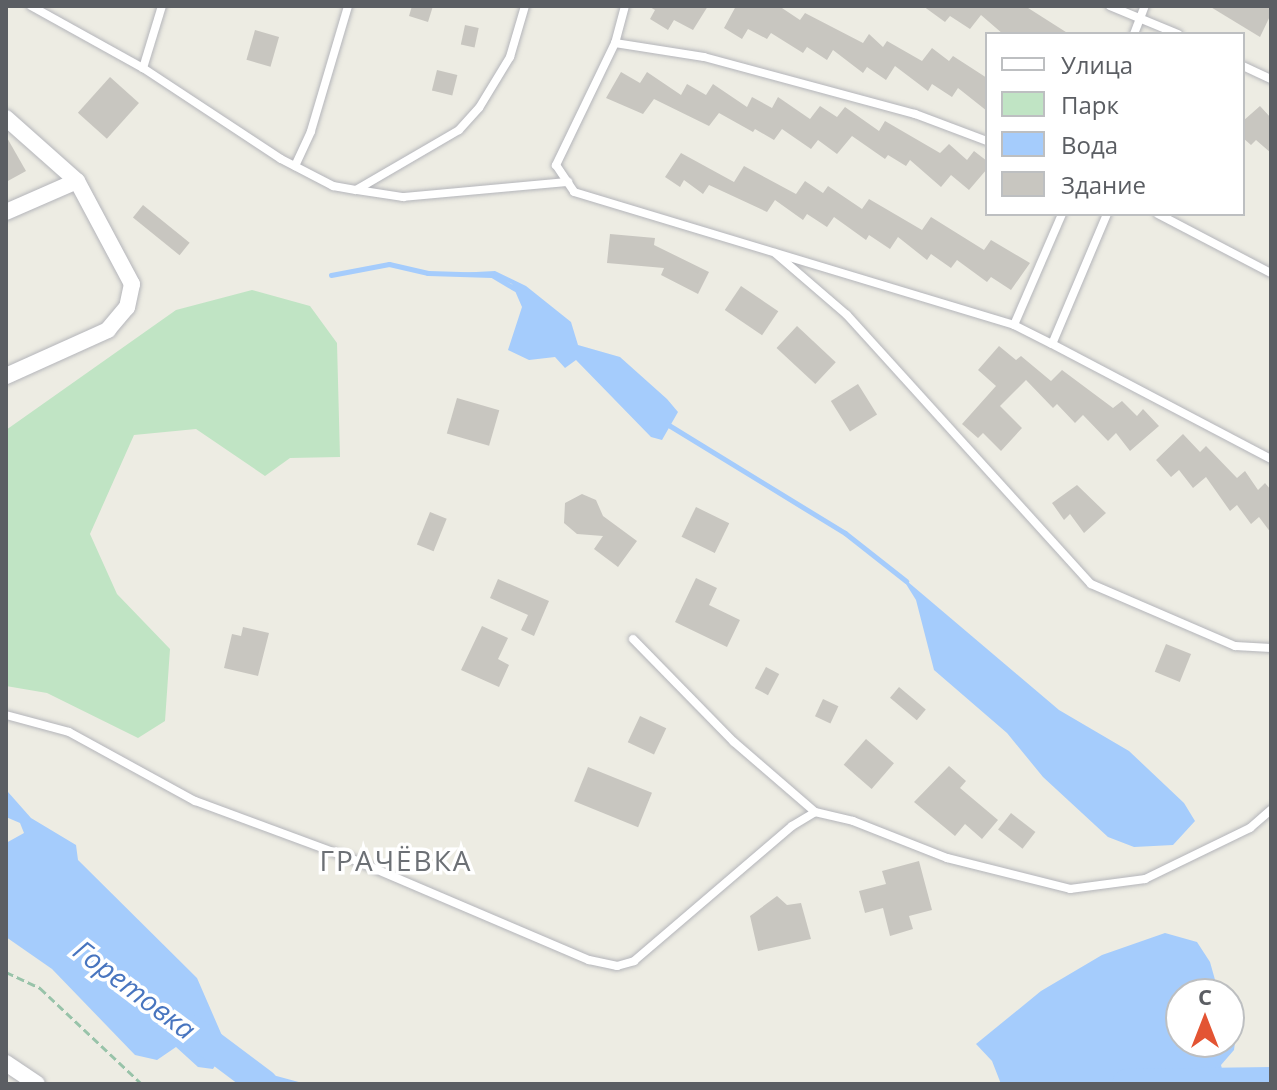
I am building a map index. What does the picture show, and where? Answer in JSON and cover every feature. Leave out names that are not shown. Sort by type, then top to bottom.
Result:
[{"type":"street","points":[[6,118],[77,181],[132,284],[127,307],[108,330],[6,376]]},
{"type":"street","points":[[6,212],[77,181]]},
{"type":"street","points":[[6,1063],[27,1081]]},
{"type":"lane","points":[[31,6],[143,68],[295,166],[333,186],[403,197],[568,182]]},
{"type":"lane","points":[[143,68],[162,6]]},
{"type":"lane","points":[[295,166],[311,131],[348,6]]},
{"type":"lane","points":[[356,190],[459,130],[479,108],[510,57],[525,6]]},
{"type":"lane","points":[[625,6],[615,43],[556,165],[574,192],[1014,325],[1271,459]]},
{"type":"lane","points":[[1110,6],[1174,32]]},
{"type":"lane","points":[[1135,32],[1145,6]]},
{"type":"lane","points":[[615,43],[704,57],[915,114],[985,140]]},
{"type":"lane","points":[[1245,67],[1271,79]]},
{"type":"lane","points":[[1014,325],[1061,216]]},
{"type":"lane","points":[[1052,344],[1106,216]]},
{"type":"lane","points":[[1162,216],[1271,273]]},
{"type":"lane","points":[[770,249],[847,315],[1091,584],[1235,646],[1271,648]]},
{"type":"lane","points":[[633,639],[734,742],[815,812],[853,821],[947,858],[1070,889],[1145,879],[1250,828],[1271,810]]},
{"type":"lane","points":[[6,715],[69,732],[195,801],[352,859],[589,960],[617,966],[634,961],[792,826],[815,812]]},
{"type":"path","points":[[6,972],[40,988],[142,1084]]},
{"type":"green space","points":[[252,290],[310,306],[337,343],[340,457],[290,458],[265,476],[196,429],[134,435],[90,534],[117,594],[170,649],[165,721],[138,738],[47,693],[6,686],[6,430],[176,310]]},
{"type":"water","points":[[495,271],[526,286],[571,322],[578,345],[620,357],[667,399],[678,412],[662,440],[651,437],[576,360],[565,368],[555,357],[529,360],[508,350],[522,307],[512,284],[492,275],[457,273]]},
{"type":"water","points":[[901,576],[1059,710],[1129,751],[1184,803],[1195,821],[1173,845],[1134,847],[1108,837],[1043,777],[1007,733],[934,670],[916,600]]},
{"type":"water","points":[[8,792],[31,818],[76,845],[78,860],[197,978],[227,1047],[213,1069],[198,1067],[176,1047],[157,1060],[135,1055],[52,969],[6,937],[6,843],[24,833],[20,823],[6,817]]},
{"type":"water","points":[[1165,933],[1197,942],[1210,962],[1214,978],[1165,978],[1165,1058],[1227,1058],[1221,1065],[1226,1084],[1001,1084],[992,1061],[976,1044],[1041,991],[1102,955]]},
{"type":"water","points":[[241,1057],[258,1071],[306,1084],[236,1079],[229,1072]]},
{"type":"building","points":[[412,6],[433,6],[428,22],[409,16]]},
{"type":"building","points":[[648,6],[708,6],[693,30],[674,20],[668,30],[650,19],[655,10]]},
{"type":"building","points":[[736,6],[779,6],[800,20],[805,13],[863,43],[869,34],[883,47],[887,41],[922,61],[932,48],[949,61],[953,56],[985,77],[985,109],[958,88],[952,97],[932,84],[928,91],[895,66],[886,80],[867,67],[863,73],[833,50],[827,60],[807,47],[803,53],[771,33],[767,39],[748,29],[742,39],[724,28]]},
{"type":"building","points":[[923,6],[1025,6],[1066,32],[1001,32],[981,15],[970,29],[950,16],[945,22]]},
{"type":"building","points":[[1209,6],[1271,6],[1271,14],[1260,37]]},
{"type":"building","points":[[465,25],[479,28],[475,47],[461,45]]},
{"type":"building","points":[[255,30],[279,37],[270,67],[246,60]]},
{"type":"building","points":[[437,70],[457,75],[452,95],[432,90]]},
{"type":"building","points":[[621,72],[640,83],[647,72],[681,95],[687,84],[706,95],[713,84],[747,107],[752,97],[772,108],[778,97],[810,119],[820,106],[837,117],[845,107],[879,131],[885,121],[940,153],[949,144],[967,160],[974,151],[985,159],[985,171],[969,190],[951,175],[941,187],[910,160],[906,166],[888,155],[885,159],[852,136],[837,154],[818,140],[811,149],[782,129],[774,140],[719,113],[709,126],[654,99],[643,114],[606,98]]},
{"type":"building","points":[[110,77],[139,103],[107,139],[78,113]]},
{"type":"building","points":[[1260,106],[1271,118],[1271,153],[1256,140],[1251,145],[1245,140],[1245,119]]},
{"type":"building","points":[[6,136],[26,171],[6,182]]},
{"type":"building","points":[[681,153],[734,182],[744,166],[796,194],[805,181],[823,193],[828,186],[862,209],[869,199],[922,230],[931,217],[984,250],[991,240],[1030,263],[1011,290],[991,277],[987,282],[957,260],[951,268],[931,254],[927,260],[898,237],[890,249],[869,235],[866,240],[834,217],[827,227],[807,214],[803,220],[775,200],[767,212],[709,185],[703,194],[684,180],[680,187],[665,177]]},
{"type":"building","points":[[143,205],[190,243],[180,255],[133,217]]},
{"type":"building","points":[[610,234],[655,238],[654,245],[709,272],[698,294],[661,275],[664,268],[607,263]]},
{"type":"building","points":[[741,286],[778,311],[762,335],[725,310]]},
{"type":"building","points":[[797,326],[836,362],[815,384],[777,348]]},
{"type":"building","points":[[999,346],[1016,360],[1021,356],[1051,381],[1062,370],[1113,408],[1122,401],[1137,416],[1143,409],[1159,426],[1130,451],[1116,433],[1108,441],[1083,415],[1075,423],[1057,404],[1053,408],[1026,380],[1000,406],[1022,428],[1001,451],[983,433],[978,438],[962,424],[996,386],[978,370]]},
{"type":"building","points":[[858,384],[877,415],[850,431],[831,401]]},
{"type":"building","points":[[457,398],[499,410],[489,446],[447,434]]},
{"type":"building","points":[[1183,434],[1200,452],[1206,446],[1237,478],[1245,471],[1258,490],[1265,483],[1271,490],[1271,533],[1259,517],[1251,524],[1237,505],[1230,511],[1206,477],[1193,488],[1179,470],[1171,477],[1156,460]]},
{"type":"building","points":[[1077,485],[1106,513],[1084,533],[1070,514],[1064,520],[1052,503]]},
{"type":"building","points":[[582,494],[596,500],[603,516],[637,541],[618,567],[594,549],[603,536],[577,534],[564,523],[565,503]]},
{"type":"building","points":[[696,507],[729,523],[715,553],[682,537]]},
{"type":"building","points":[[430,512],[447,519],[434,551],[417,544]]},
{"type":"building","points":[[696,578],[717,588],[709,605],[740,620],[727,647],[675,622]]},
{"type":"building","points":[[498,579],[549,601],[534,636],[521,630],[528,615],[490,598]]},
{"type":"building","points":[[482,626],[508,638],[498,659],[509,665],[499,687],[461,670]]},
{"type":"building","points":[[243,627],[269,633],[258,676],[224,668],[232,634],[241,636]]},
{"type":"building","points":[[1166,644],[1191,654],[1180,682],[1155,672]]},
{"type":"building","points":[[766,667],[779,674],[768,695],[755,688]]},
{"type":"building","points":[[899,687],[926,709],[917,720],[890,698]]},
{"type":"building","points":[[823,699],[838,706],[830,723],[815,716]]},
{"type":"building","points":[[640,716],[666,728],[654,755],[628,742]]},
{"type":"building","points":[[866,739],[894,763],[872,789],[844,765]]},
{"type":"building","points":[[949,766],[966,781],[960,788],[998,820],[982,839],[965,824],[955,836],[914,802]]},
{"type":"building","points":[[588,767],[652,793],[638,827],[574,801]]},
{"type":"building","points":[[1011,813],[1035,832],[1022,849],[998,830]]},
{"type":"building","points":[[919,861],[932,910],[909,916],[913,929],[890,936],[883,908],[865,913],[859,891],[886,884],[882,871]]},
{"type":"building","points":[[777,896],[787,905],[801,903],[811,939],[758,951],[750,916]]},
{"type":"waterway","points":[[331,275],[389,264],[428,273],[492,275],[515,289]]},
{"type":"waterway","points":[[667,424],[845,533],[906,581]]},
{"type":"waterway","name":"Горетовка","points":[[191,1030],[263,1084]]},
{"type":"waterway","name":"Горетовка","points":[[1127,1084],[1271,1082]]},
{"type":"district","name":"ГРАЧЁВКА","points":[[396,860]]}]
